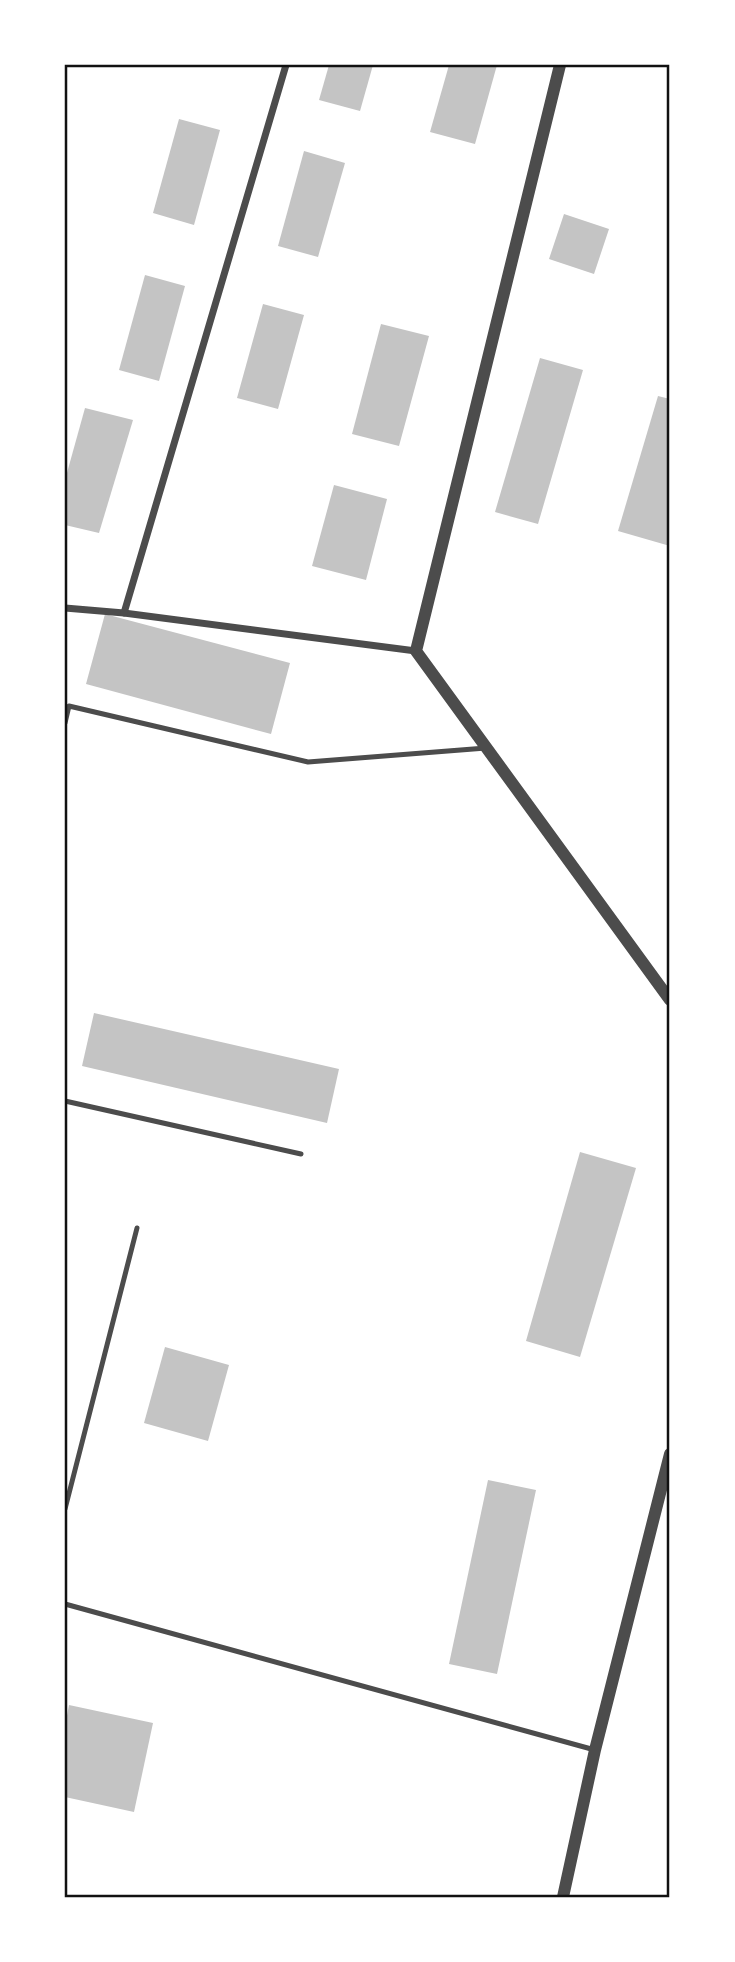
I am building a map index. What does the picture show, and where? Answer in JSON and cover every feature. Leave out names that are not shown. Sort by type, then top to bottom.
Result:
[{"type":"street","points":[[124,613],[286,65]]},
{"type":"street","points":[[416,651],[560,65]]},
{"type":"street","points":[[65,608],[124,613],[416,651],[670,1000]]},
{"type":"street","points":[[563,1897],[595,1750],[670,1454]]},
{"type":"lane","points":[[65,723],[69,706],[308,762],[487,748]]},
{"type":"lane","points":[[65,1101],[301,1154]]},
{"type":"lane","points":[[65,1509],[137,1228]]},
{"type":"lane","points":[[65,1604],[595,1750]]},
{"type":"building","points":[[329,65],[373,65],[360,111],[319,100]]},
{"type":"building","points":[[449,65],[497,65],[475,144],[430,132]]},
{"type":"building","points":[[179,119],[220,130],[194,225],[153,213]]},
{"type":"building","points":[[304,151],[345,163],[318,257],[278,246]]},
{"type":"building","points":[[564,214],[609,229],[594,274],[549,259]]},
{"type":"building","points":[[145,275],[185,286],[159,381],[119,370]]},
{"type":"building","points":[[263,304],[304,315],[278,409],[237,398]]},
{"type":"building","points":[[381,324],[429,336],[399,446],[352,434]]},
{"type":"building","points":[[540,358],[583,370],[538,524],[495,512]]},
{"type":"building","points":[[658,396],[670,399],[670,546],[618,531]]},
{"type":"building","points":[[85,408],[133,420],[99,533],[65,525],[65,480]]},
{"type":"building","points":[[334,485],[387,499],[366,580],[312,566]]},
{"type":"building","points":[[105,614],[290,663],[271,734],[86,684]]},
{"type":"building","points":[[94,1013],[339,1069],[327,1123],[82,1066]]},
{"type":"building","points":[[580,1152],[636,1168],[580,1357],[526,1341]]},
{"type":"building","points":[[165,1347],[229,1365],[208,1441],[144,1423]]},
{"type":"building","points":[[488,1480],[536,1490],[497,1674],[449,1664]]},
{"type":"building","points":[[69,1705],[153,1723],[134,1812],[65,1797],[65,1726]]}]
